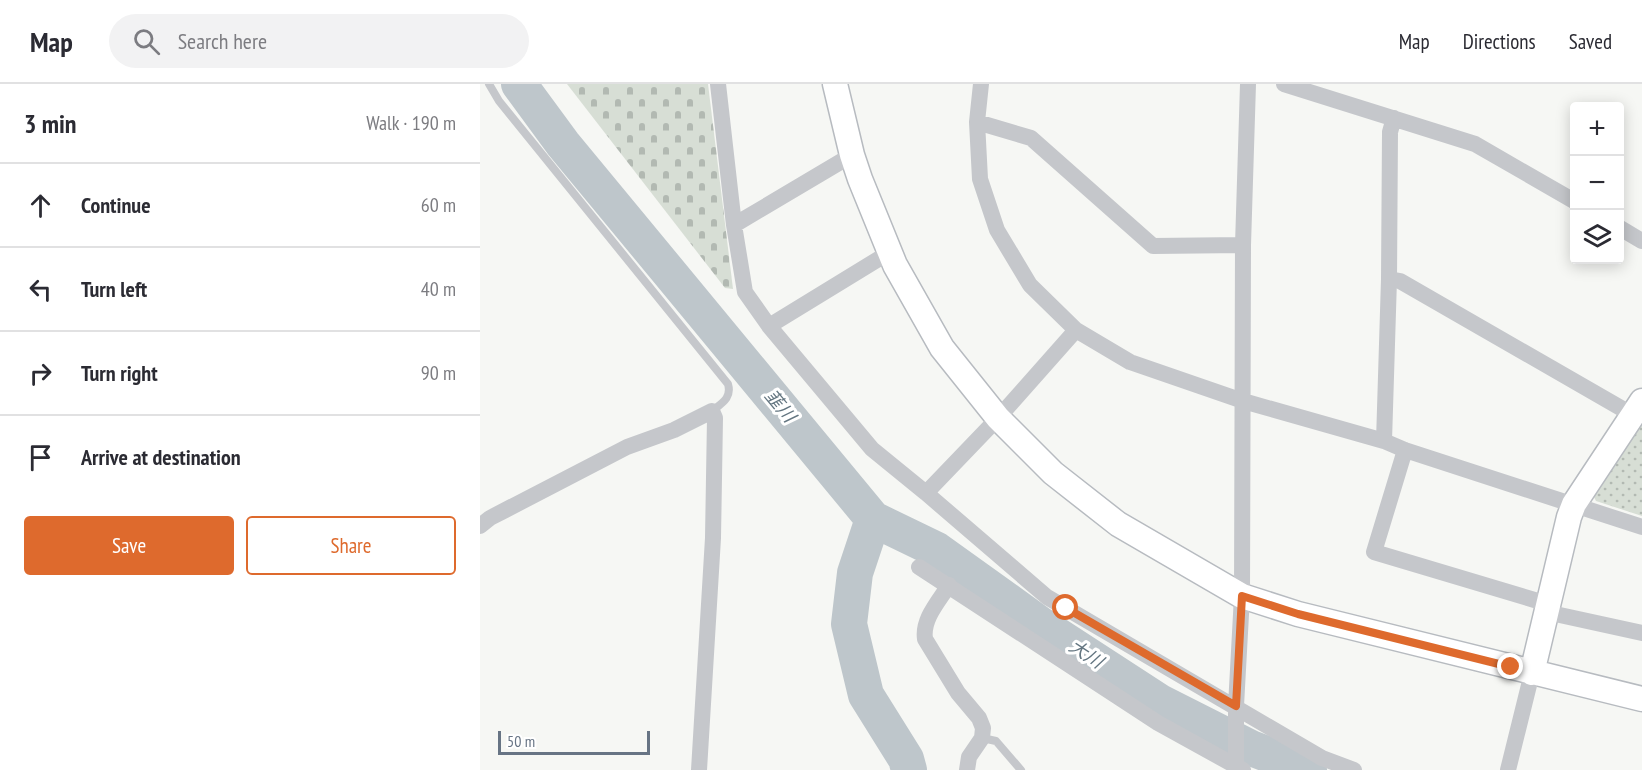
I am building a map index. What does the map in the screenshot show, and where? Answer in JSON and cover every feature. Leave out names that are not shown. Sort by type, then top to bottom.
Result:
[{"type":"street","points":[[718,84],[734,225],[745,292],[769,326],[872,449],[1047,597],[1236,712],[1322,758],[1354,770]]},
{"type":"street","points":[[835,84],[852,155],[890,252],[942,348],[998,418],[1053,473],[1118,524],[1242,596],[1298,614],[1642,699]]},
{"type":"street","points":[[981,84],[977,122],[980,178],[997,230],[1030,285],[1076,330],[1130,362],[1243,401],[1384,441],[1405,450],[1642,527]]},
{"type":"street","points":[[1238,766],[1236,712],[1242,596],[1243,245],[1248,84]]},
{"type":"street","points":[[1284,84],[1475,144],[1570,198]]},
{"type":"street","points":[[1384,441],[1389,279],[1390,132],[1395,118]]},
{"type":"street","points":[[977,122],[1031,138],[1153,246],[1243,245]]},
{"type":"street","points":[[734,225],[852,155]]},
{"type":"street","points":[[1624,230],[1642,241]]},
{"type":"street","points":[[769,326],[890,252]]},
{"type":"street","points":[[1389,279],[1401,281],[1637,408],[1574,504],[1508,770]]},
{"type":"street","points":[[926,493],[998,418],[1076,330]]},
{"type":"street","points":[[480,526],[490,518],[627,447],[674,430],[712,411],[716,418],[712,538],[699,770]]},
{"type":"street","points":[[1405,450],[1374,552],[1547,608],[1642,633]]},
{"type":"street","points":[[919,567],[1158,723],[1238,766]]},
{"type":"street","points":[[949,585],[927,620],[924,630],[925,639],[958,693],[979,718],[983,728],[982,738],[969,757],[967,770]]},
{"type":"lane","points":[[489,84],[499,100],[728,384],[730,390],[728,398],[712,411]]},
{"type":"lane","points":[[982,738],[996,741],[1022,770]]},
{"type":"green space","points":[[567,84],[708,84],[733,289],[725,288]]},
{"type":"green space","points":[[1642,421],[1642,516],[1596,501],[1593,495]]},
{"type":"waterway","name":"韮川","points":[[519,84],[563,144],[873,519],[937,550],[1040,624],[1160,702],[1251,748],[1309,770]]},
{"type":"waterway","name":"韮川","points":[[873,519],[855,573],[849,624],[866,695],[906,759],[909,770]]},
{"type":"route","points":[[1066,608],[1236,706],[1242,596],[1298,614],[1511,667]]},
{"type":"water label","name":"大川","points":[[1086,654]]}]
